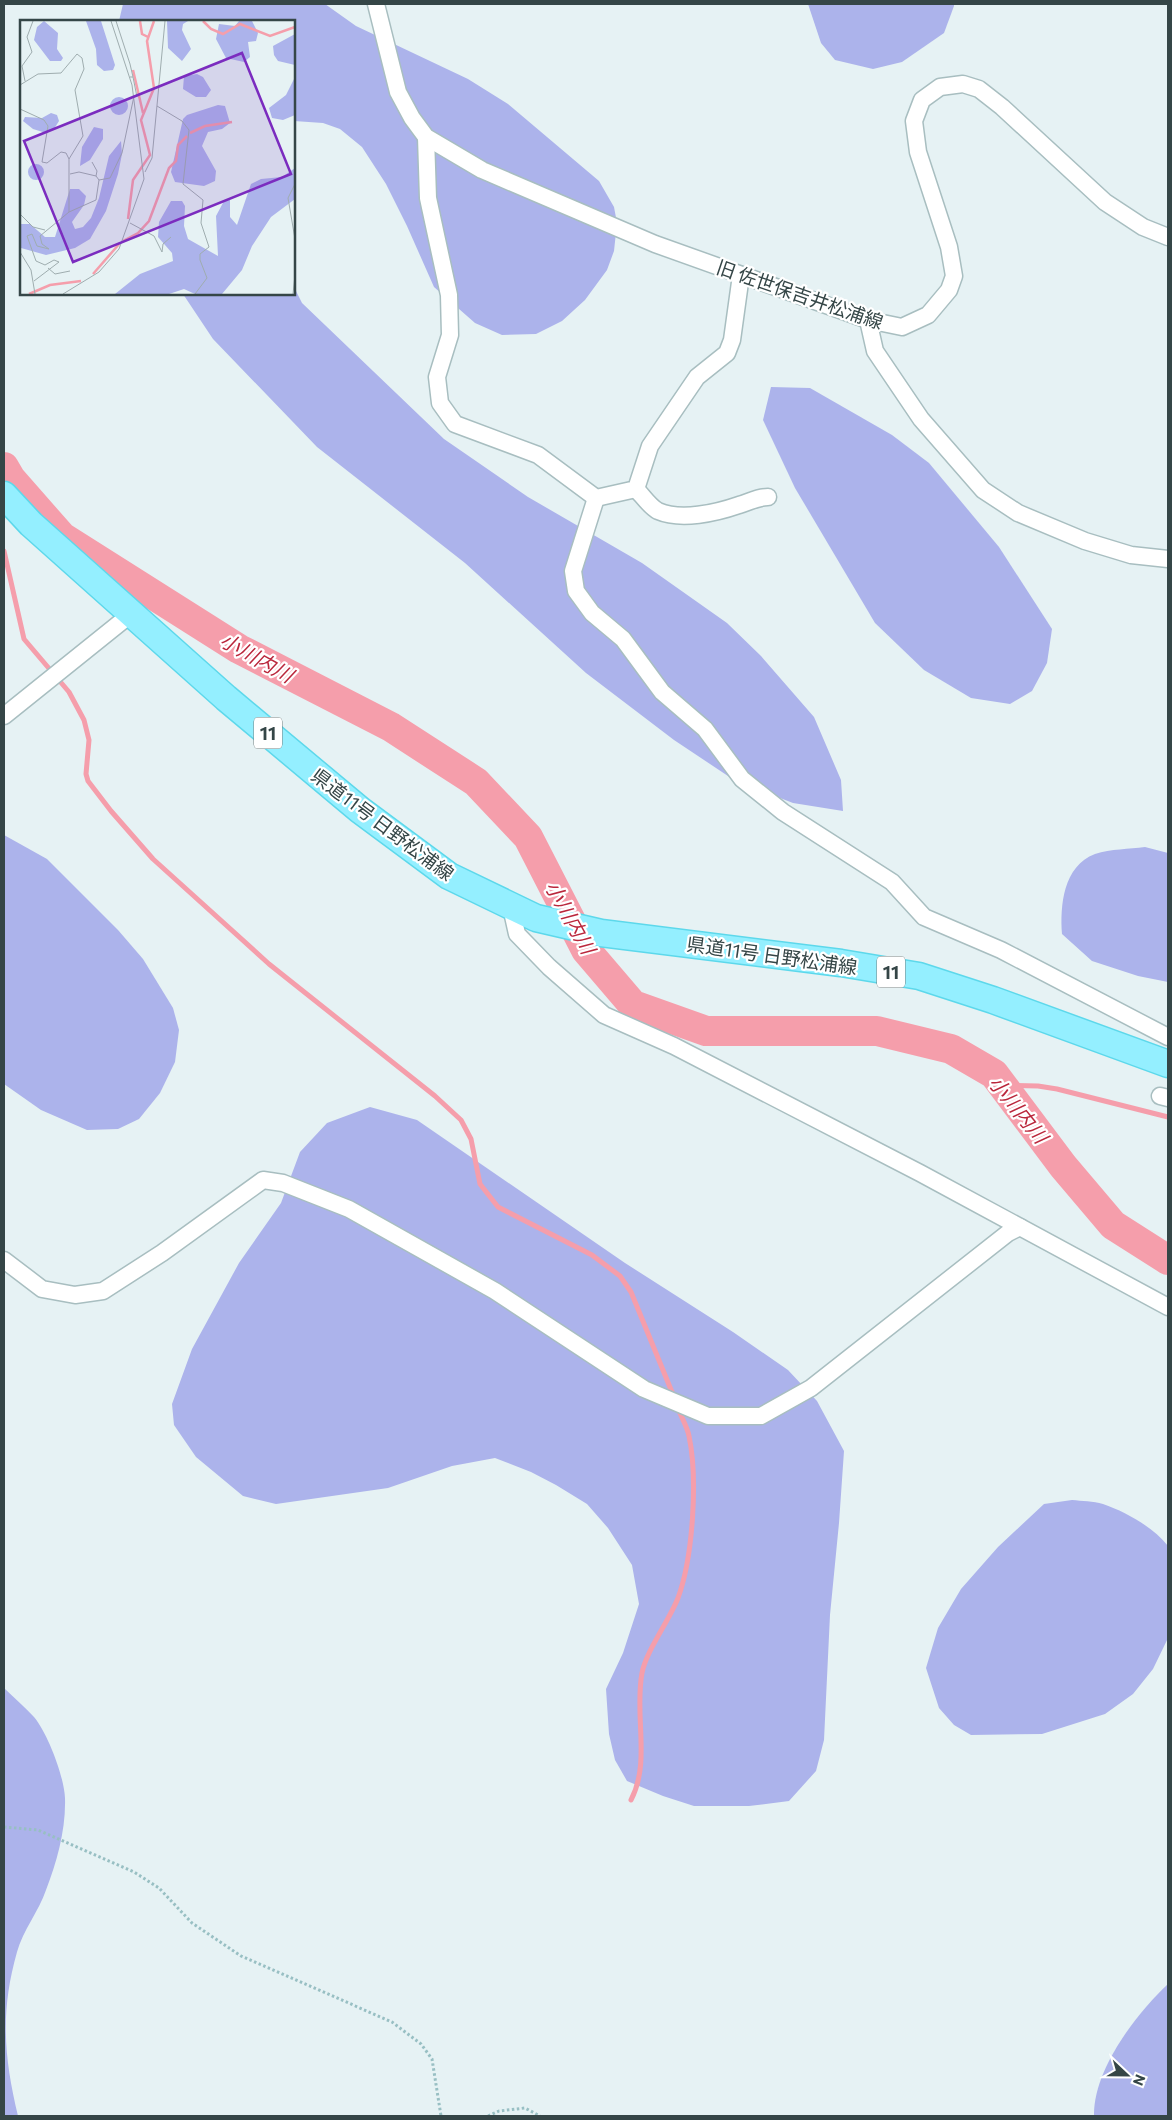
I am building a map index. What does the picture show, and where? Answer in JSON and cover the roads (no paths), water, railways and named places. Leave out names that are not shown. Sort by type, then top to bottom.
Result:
[{"type":"main road","name":"県道11号 日野松浦線","points":[[4,495],[31,524],[131,614],[226,698],[360,810],[449,876],[511,907],[536,918],[600,933],[841,963],[919,976],[993,1000],[1168,1064]]},
{"type":"street","name":"旧 佐世保吉井松浦線","points":[[376,4],[398,92],[412,118],[426,137],[482,170],[655,244],[868,320],[902,327],[928,315],[949,290],[954,276],[949,247],[918,152],[914,121],[922,100],[940,87],[963,84],[979,89],[1002,107],[1105,202],[1143,227],[1168,237]]},
{"type":"street","points":[[426,137],[428,198],[448,295],[450,335],[437,377],[440,403],[455,424],[538,455],[596,498],[636,489]]},
{"type":"street","points":[[636,489],[650,446],[697,377],[727,352],[732,340],[741,275]]},
{"type":"street","points":[[868,320],[875,351],[920,419],[983,490],[1018,513],[1085,541],[1131,555],[1168,559]]},
{"type":"street","points":[[636,489],[657,510],[678,515],[703,514],[739,505],[759,497],[768,497]]},
{"type":"street","points":[[596,498],[573,571],[576,591],[592,613],[623,639],[662,692],[706,729],[742,779],[783,812],[892,882],[924,917],[1001,950],[1168,1037]]},
{"type":"street","points":[[4,716],[131,614]]},
{"type":"street","points":[[511,907],[517,934],[549,967],[604,1015],[674,1046],[1020,1227],[1168,1307]]},
{"type":"street","points":[[4,1260],[42,1289],[75,1295],[103,1291],[162,1253],[263,1180],[283,1183],[349,1209],[486,1286],[644,1389],[708,1416],[731,1417],[761,1416],[811,1388],[1008,1233],[1020,1227]]},
{"type":"waterway","name":"小川内川","points":[[4,467],[11,479],[62,537],[239,649],[391,727],[476,782],[528,837],[586,950],[633,1005],[706,1031],[877,1031],[951,1049],[994,1074],[1063,1166],[1113,1225],[1168,1260]]},
{"type":"waterway","points":[[8,488],[11,479]]},
{"type":"waterway","points":[[4,551],[24,639],[69,692],[84,720],[89,740],[86,774],[88,781],[111,811],[153,859],[269,964],[435,1096],[461,1120],[471,1139],[480,1184],[498,1207],[592,1255],[620,1276],[631,1292],[674,1397]]},
{"type":"waterway","points":[[1002,1085],[1038,1086],[1057,1089],[1168,1117]]},
{"type":"waterway","points":[[631,1800],[640,1770],[640,1689],[644,1664],[678,1598],[690,1540],[693,1495],[692,1454],[688,1432],[678,1408]]}]
